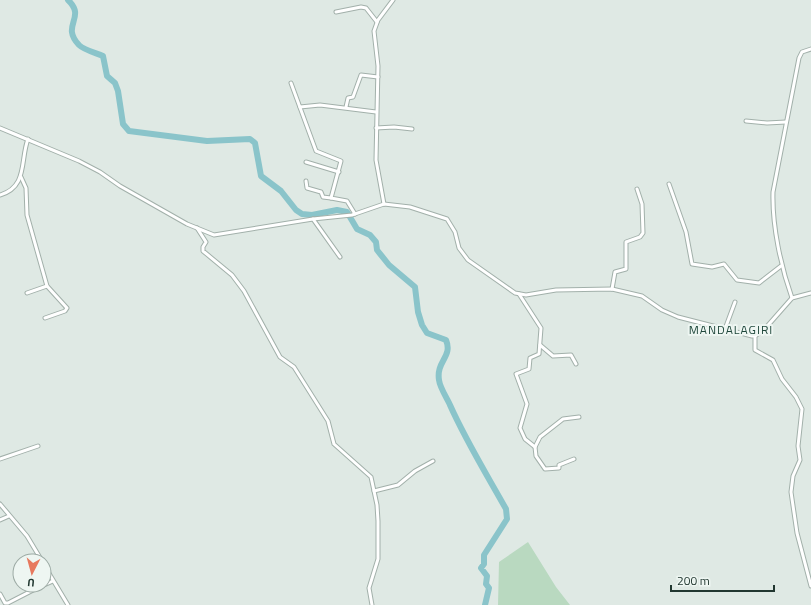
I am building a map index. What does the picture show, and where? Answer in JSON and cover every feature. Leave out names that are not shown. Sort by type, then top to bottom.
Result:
[{"type":"street","points":[[384,204],[376,160],[378,77],[374,31],[377,22],[393,0]]},
{"type":"street","points":[[336,12],[361,7],[366,8],[377,22]]},
{"type":"street","points":[[792,298],[781,266],[773,197],[799,58],[802,52],[811,49]]},
{"type":"street","points":[[346,107],[348,98],[353,97],[355,93],[361,74],[378,77]]},
{"type":"street","points":[[291,83],[315,150],[317,153],[340,160],[339,172],[331,198]]},
{"type":"street","points":[[300,107],[320,105],[346,107],[376,112]]},
{"type":"street","points":[[746,121],[761,123],[786,122]]},
{"type":"street","points":[[376,128],[394,127],[412,129]]},
{"type":"street","points":[[0,128],[28,139],[100,172],[120,186],[209,234],[219,234],[313,219],[354,215],[384,204],[410,207],[444,217],[453,228],[458,248],[468,260],[511,291],[519,294],[526,295],[556,290],[612,289],[642,296],[662,310],[674,315],[755,336],[763,331],[792,298],[811,293]]},
{"type":"street","points":[[28,139],[24,151],[21,177],[26,188],[27,215],[48,286],[66,305],[66,309],[45,318]]},
{"type":"street","points":[[306,162],[339,172]]},
{"type":"street","points":[[0,195],[9,191],[21,177]]},
{"type":"street","points":[[306,181],[307,188],[321,192],[323,197],[347,201],[354,215]]},
{"type":"street","points":[[669,184],[686,232],[692,264],[714,267],[724,264],[736,280],[759,283],[781,266]]},
{"type":"street","points":[[612,289],[615,271],[626,269],[626,242],[643,234],[642,204],[637,189]]},
{"type":"street","points":[[313,219],[340,257]]},
{"type":"street","points":[[197,228],[206,242],[203,247],[203,251],[237,281],[259,316],[280,357],[294,367],[328,422],[332,441],[369,474],[374,491],[378,516],[377,565],[369,588],[372,605]]},
{"type":"street","points":[[27,293],[48,286]]},
{"type":"street","points":[[519,294],[541,327],[539,354],[530,358],[529,369],[516,374],[527,404],[520,428],[525,439],[535,447]]},
{"type":"street","points":[[725,329],[735,302]]},
{"type":"street","points":[[755,336],[755,350],[773,360],[782,379],[796,397],[802,409],[798,446],[800,460],[793,476],[791,488],[797,533],[811,586]]},
{"type":"street","points":[[540,345],[553,356],[571,355],[576,364]]},
{"type":"street","points":[[574,459],[559,465],[559,468],[545,469],[536,456],[535,447],[540,437],[563,419],[579,417]]},
{"type":"street","points":[[0,459],[38,446]]},
{"type":"street","points":[[374,491],[396,485],[433,461]]},
{"type":"street","points":[[0,504],[27,536],[37,553]]},
{"type":"street","points":[[0,520],[9,516]]},
{"type":"street","points":[[806,570],[811,570]]},
{"type":"street","points":[[53,580],[68,605]]},
{"type":"street","points":[[0,594],[5,602],[8,603],[28,593]]},
{"type":"green space","points":[[528,542],[556,587],[570,605],[498,605],[499,562]]},
{"type":"waterway","points":[[68,0],[73,6],[75,12],[72,27],[74,38],[81,47],[103,56],[107,76],[115,83],[118,91],[123,124],[129,131],[207,141],[250,139],[255,143],[261,176],[281,191],[296,210],[302,214],[312,215],[337,210],[347,212],[357,229],[370,235],[376,242],[377,250],[389,265],[415,287],[418,312],[422,325],[427,333],[446,340],[448,346],[440,368],[439,380],[441,386],[470,445],[506,509],[507,519],[484,555],[484,564],[481,568],[487,576],[486,584],[489,588],[485,605]]},
{"type":"district","name":"MANDALAGIRI","points":[[731,330]]}]
